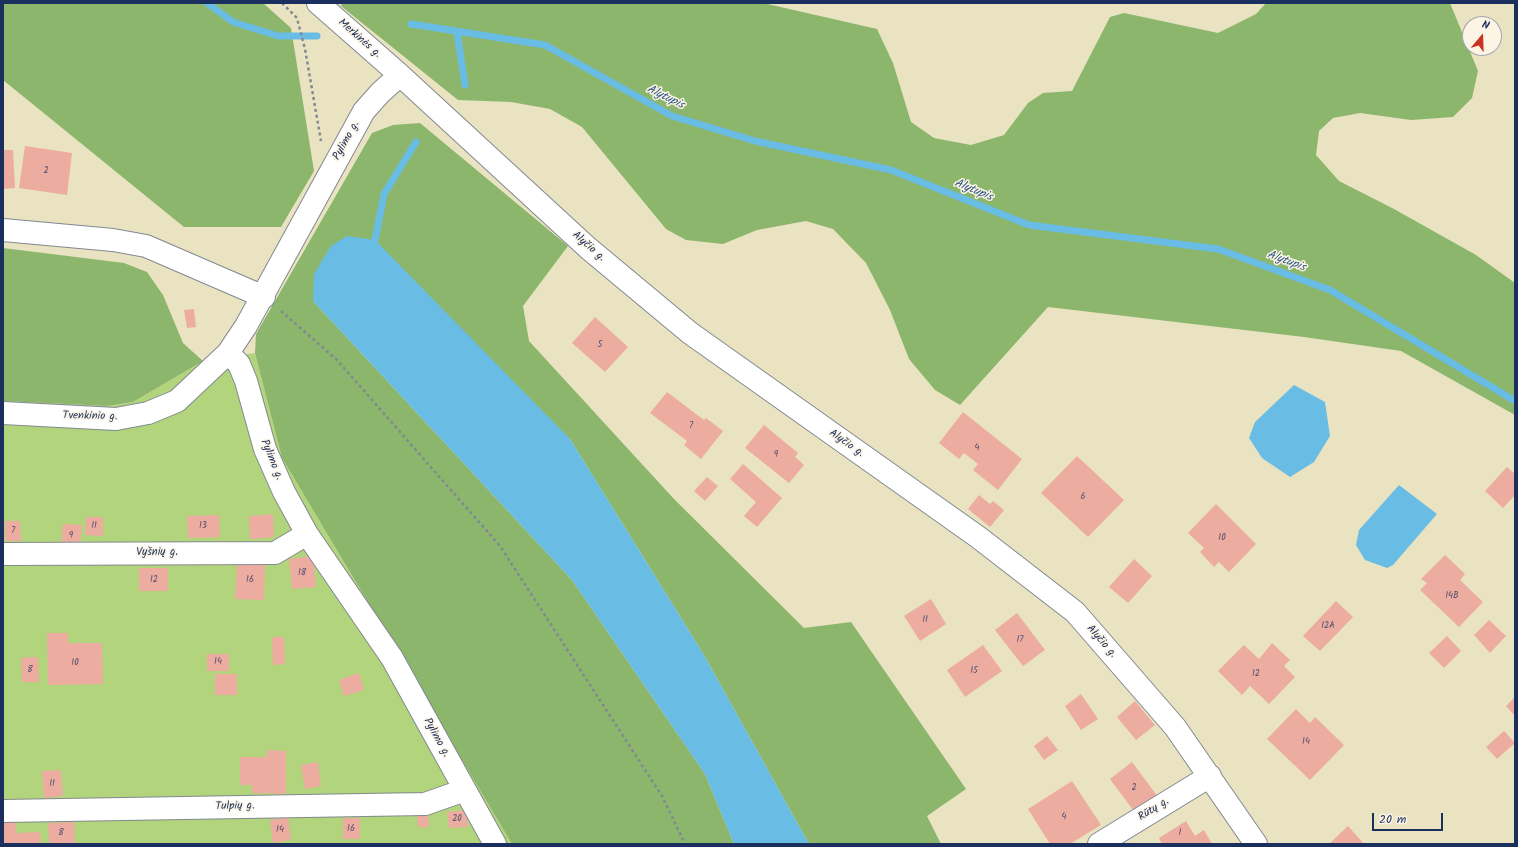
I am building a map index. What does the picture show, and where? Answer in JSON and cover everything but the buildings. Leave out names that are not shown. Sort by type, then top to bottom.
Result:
[{"type":"street","name":"Merkinės g.","points":[[318,3],[400,75]]},
{"type":"street","name":"Pylimo g.","points":[[400,75],[380,93],[364,111],[264,296],[228,353],[239,364],[246,381],[265,448],[284,492],[307,534],[392,658],[495,844]]},
{"type":"street","name":"Alyčio g.","points":[[400,75],[588,248],[690,333],[978,537],[1075,612],[1175,727],[1256,844]]},
{"type":"street","points":[[3,230],[113,240],[146,246],[264,296]]},
{"type":"street","name":"Tvenkinio g.","points":[[3,413],[116,419],[148,414],[177,401],[228,353]]},
{"type":"street","name":"Vyšnių g.","points":[[3,554],[275,553],[307,534]]},
{"type":"street","name":"Rūtų g.","points":[[1099,844],[1210,776]]},
{"type":"street","name":"Tulpių g.","points":[[3,811],[425,804],[465,790]]},
{"type":"path","points":[[282,3],[297,18],[305,49],[327,177]]},
{"type":"path","points":[[264,296],[337,360],[500,546],[662,796],[685,844]]},
{"type":"green space","points":[[3,3],[263,3],[291,28],[314,171],[281,227],[184,227],[3,80]]},
{"type":"green space","points":[[342,3],[763,3],[877,29],[893,63],[911,122],[934,138],[971,145],[1004,135],[1028,103],[1043,93],[1072,91],[1110,17],[1124,13],[1218,33],[1256,14],[1266,3],[1450,3],[1462,32],[1462,56],[1472,56],[1478,71],[1472,98],[1453,117],[1411,120],[1360,113],[1333,118],[1319,131],[1316,155],[1339,181],[1394,209],[1476,255],[1515,283],[1515,415],[1401,351],[1304,337],[1048,307],[960,405],[935,390],[909,359],[890,310],[866,263],[833,229],[806,221],[757,230],[723,244],[686,240],[666,229],[582,127],[550,109],[511,102],[458,100],[341,6]]},
{"type":"green space","points":[[420,123],[568,246],[523,306],[529,341],[674,499],[804,628],[851,622],[966,789],[927,816],[941,844],[809,844],[704,655],[570,439],[313,301],[572,580],[705,774],[734,844],[512,844],[282,458],[255,353],[256,334],[372,133],[393,125]]},
{"type":"green space","points":[[3,248],[124,263],[147,272],[163,295],[183,343],[203,361],[133,402],[107,406],[3,401]]},
{"type":"green space","points":[[255,353],[282,458],[512,844],[3,844],[3,401],[107,406],[133,402],[203,361]]},
{"type":"water","points":[[347,236],[375,240],[570,439],[704,655],[809,844],[734,844],[705,774],[572,580],[313,301],[314,274],[331,246]]},
{"type":"water","points":[[1294,385],[1325,402],[1330,436],[1314,462],[1290,477],[1262,458],[1249,438],[1255,422]]},
{"type":"water","points":[[1399,485],[1437,514],[1393,565],[1387,568],[1365,560],[1356,545],[1359,530]]},
{"type":"waterway","name":"Alytupis","points":[[207,3],[233,22],[278,36],[317,36]]},
{"type":"waterway","name":"Alytupis","points":[[411,24],[545,45],[672,116],[755,141],[891,170],[1029,225],[1218,249],[1330,290],[1515,401]]},
{"type":"waterway","points":[[457,32],[465,85]]},
{"type":"waterway","points":[[375,240],[384,194],[416,142]]}]
